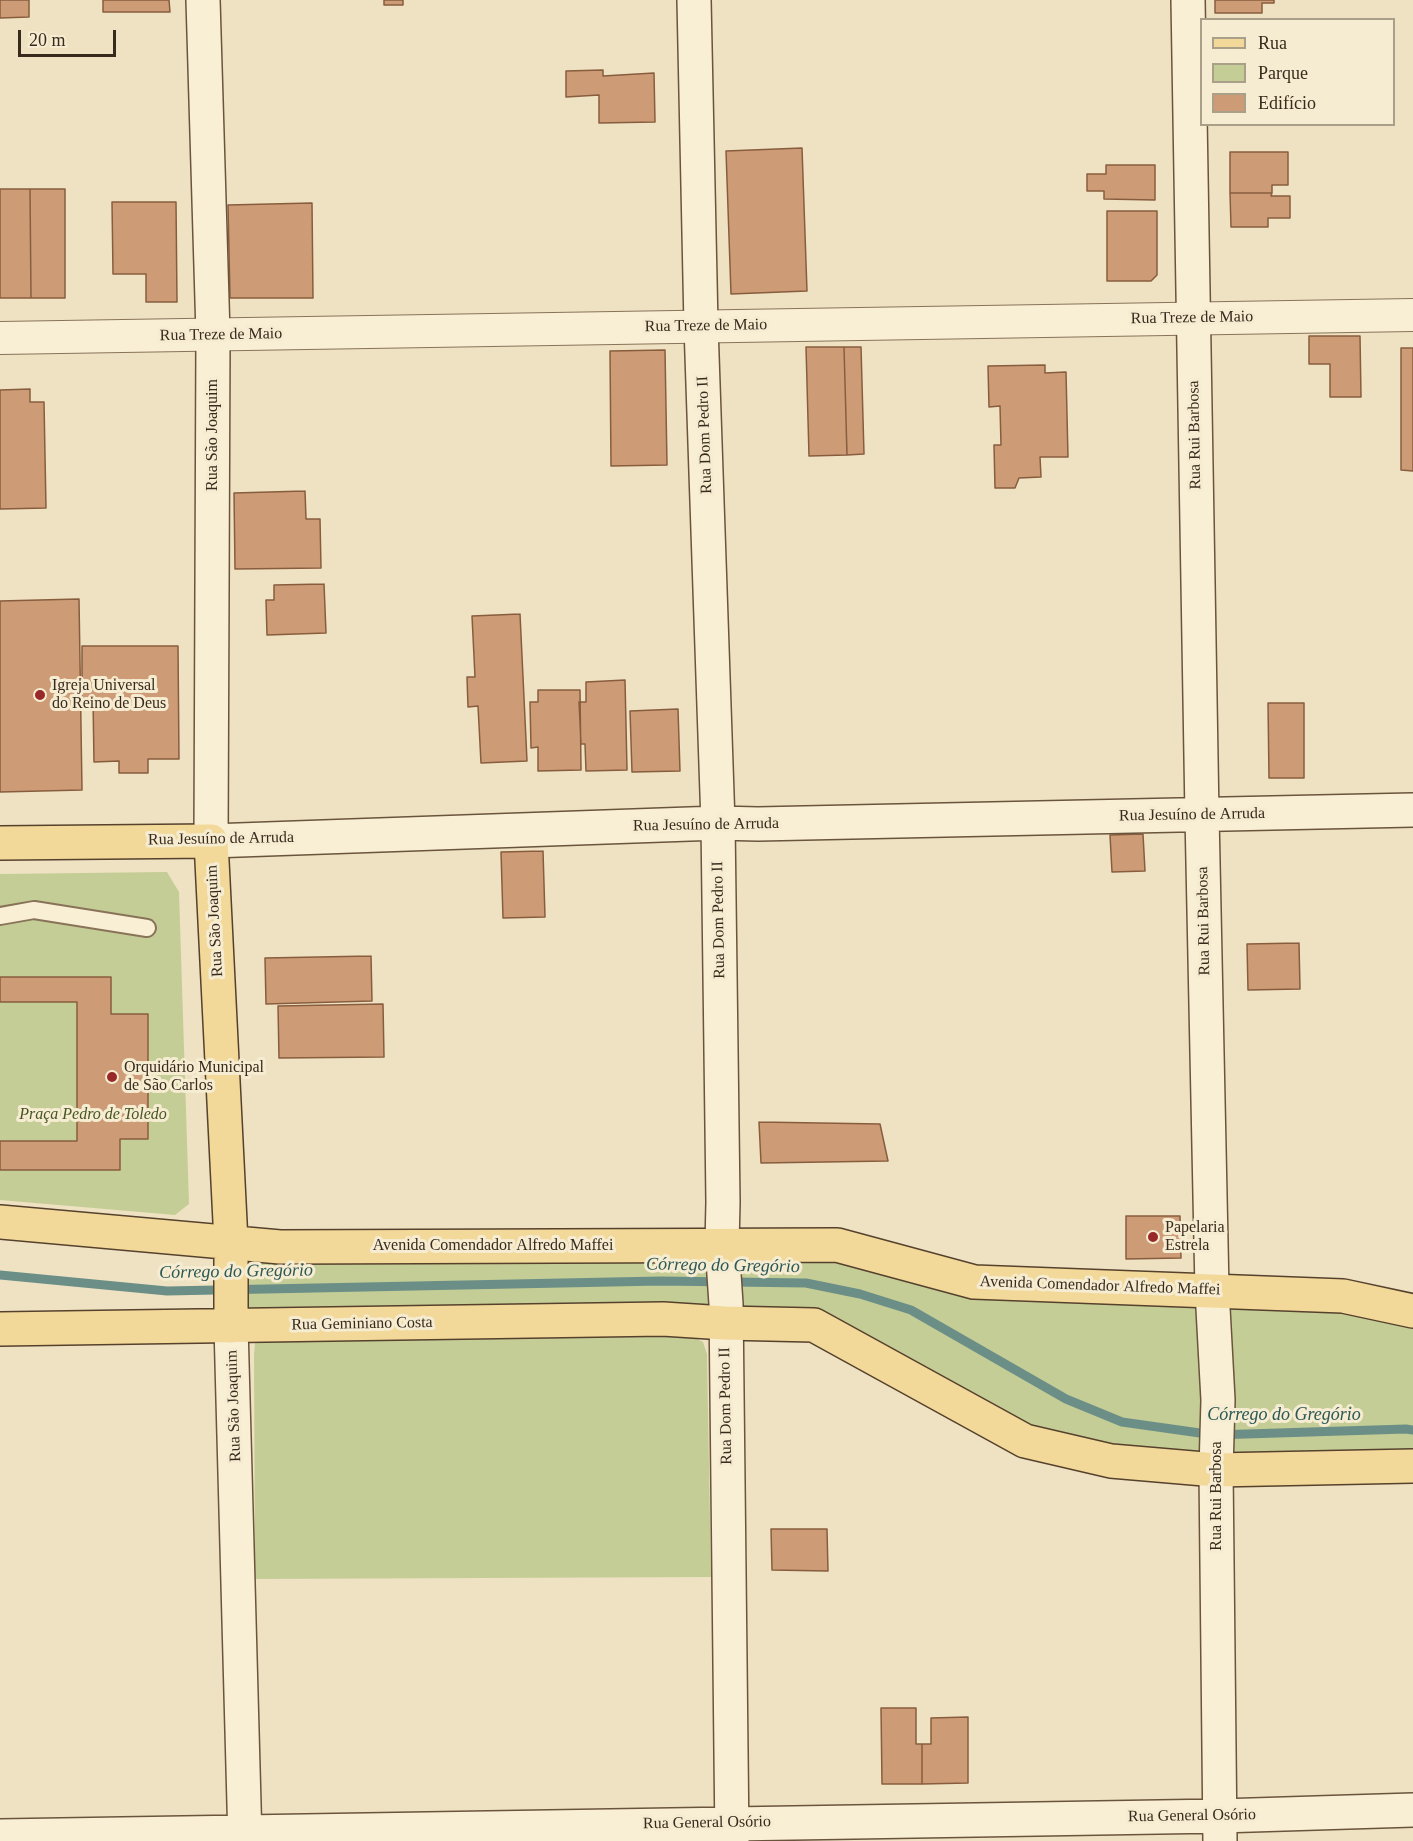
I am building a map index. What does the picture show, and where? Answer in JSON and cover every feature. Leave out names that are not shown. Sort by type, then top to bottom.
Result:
[{"type":"main road","name":"Rua São Joaquim","points":[[203,0],[213,334],[211,841],[231,1256],[245,1836]]},
{"type":"main road","name":"Rua Dom Pedro II","points":[[694,0],[701,326],[718,823],[722,1253],[725,1314],[732,1832]]},
{"type":"main road","name":"Rua Rui Barbosa","points":[[1188,0],[1212,1290],[1218,1400],[1216,1464],[1220,1828]]},
{"type":"main road","name":"Rua Jesuíno de Arruda","points":[[0,843],[211,841],[718,823],[770,824],[1413,810]]},
{"type":"main road","name":"Avenida Comendador Alfredo Maffei","points":[[0,1222],[231,1256],[280,1247],[722,1253],[837,1245],[974,1282],[1343,1296],[1413,1311]]},
{"type":"main road","name":"Rua Geminiano Costa","points":[[0,1329],[231,1317],[663,1319],[725,1314]]},
{"type":"main road","points":[[725,1314],[814,1325],[1026,1441],[1111,1461],[1413,1466]]},
{"type":"main road","name":"Rua General Osório","points":[[0,1836],[1220,1828],[1413,1810]]},
{"type":"street","name":"Rua Treze de Maio","points":[[0,338],[1413,315]]},
{"type":"lane","points":[[0,916],[33,910],[147,928]]},
{"type":"green space","name":"Praça Pedro de Toledo","points":[[167,872],[179,892],[189,1204],[175,1215],[0,1200],[0,874]]},
{"type":"green space","points":[[231,1242],[722,1245],[912,1266],[1413,1311],[1413,1466],[1216,1470],[1025,1441],[814,1325],[231,1326]]},
{"type":"green space","points":[[691,1336],[703,1342],[707,1354],[711,1577],[255,1579],[255,1343]]},
{"type":"building","points":[[0,0],[29,0],[29,17],[0,18]]},
{"type":"building","points":[[103,0],[169,0],[170,12],[103,12]]},
{"type":"building","points":[[384,0],[403,0],[403,5],[384,5]]},
{"type":"building","points":[[1215,0],[1274,0],[1274,3],[1262,3],[1262,13],[1215,13]]},
{"type":"building","points":[[603,70],[603,76],[654,73],[655,122],[599,123],[599,95],[566,97],[566,71]]},
{"type":"building","points":[[802,148],[807,291],[731,294],[726,151]]},
{"type":"building","points":[[1230,152],[1288,152],[1288,185],[1272,185],[1272,193],[1230,193]]},
{"type":"building","points":[[1106,165],[1155,165],[1155,200],[1104,199],[1104,191],[1087,191],[1087,174],[1106,174]]},
{"type":"building","points":[[0,189],[30,189],[31,298],[0,298]]},
{"type":"building","points":[[30,189],[65,189],[65,298],[31,298]]},
{"type":"building","points":[[1230,193],[1272,193],[1271,196],[1290,196],[1290,218],[1268,218],[1268,227],[1231,227]]},
{"type":"building","points":[[112,202],[176,202],[177,302],[146,302],[146,274],[113,274]]},
{"type":"building","points":[[312,203],[313,298],[230,298],[228,205]]},
{"type":"building","points":[[1107,211],[1157,211],[1157,275],[1151,281],[1107,281]]},
{"type":"building","points":[[1309,336],[1360,336],[1361,397],[1330,397],[1330,364],[1309,364]]},
{"type":"building","points":[[806,347],[844,347],[847,455],[809,456]]},
{"type":"building","points":[[844,347],[861,347],[864,454],[847,455]]},
{"type":"building","points":[[1401,348],[1413,348],[1413,471],[1401,470]]},
{"type":"building","points":[[665,350],[667,465],[611,466],[610,351]]},
{"type":"building","points":[[1045,365],[1045,373],[1066,372],[1068,457],[1040,457],[1041,477],[1019,478],[1015,488],[995,488],[994,445],[1001,445],[1000,406],[989,407],[988,366]]},
{"type":"building","points":[[30,389],[30,402],[44,402],[46,508],[0,509],[0,390]]},
{"type":"building","points":[[305,491],[306,519],[320,519],[321,568],[235,569],[234,493]]},
{"type":"building","points":[[324,584],[326,633],[267,635],[266,600],[274,600],[274,585]]},
{"type":"building","name":"Igreja Universal do Reino de Deus","points":[[79,599],[82,790],[0,792],[0,601]]},
{"type":"building","points":[[520,614],[527,761],[481,763],[478,706],[468,707],[467,677],[475,677],[472,616]]},
{"type":"building","points":[[82,646],[178,646],[179,759],[148,759],[148,773],[119,773],[119,761],[94,762],[93,699],[82,699]]},
{"type":"building","points":[[625,680],[627,770],[586,771],[585,744],[581,744],[579,702],[586,702],[586,682]]},
{"type":"building","points":[[538,690],[580,690],[581,770],[538,771],[538,747],[531,748],[530,702],[538,702]]},
{"type":"building","points":[[1268,703],[1304,703],[1304,778],[1269,778]]},
{"type":"building","points":[[678,709],[680,771],[632,772],[630,711]]},
{"type":"building","points":[[1143,834],[1145,871],[1112,872],[1110,835]]},
{"type":"building","points":[[543,851],[545,917],[503,918],[501,852]]},
{"type":"building","points":[[1299,943],[1300,989],[1248,990],[1247,944]]},
{"type":"building","points":[[371,956],[372,1001],[266,1004],[265,958]]},
{"type":"building","name":"Orquidário Municipal de São Carlos","points":[[0,977],[111,977],[111,1014],[148,1014],[148,1139],[120,1139],[120,1170],[0,1170],[0,1141],[77,1141],[77,1002],[0,1002]]},
{"type":"building","points":[[383,1004],[384,1057],[279,1058],[278,1006]]},
{"type":"building","points":[[759,1122],[880,1124],[888,1161],[761,1163]]},
{"type":"building","name":"Papelaria Estrela","points":[[1126,1216],[1180,1216],[1181,1258],[1126,1259]]},
{"type":"building","points":[[771,1529],[827,1529],[828,1571],[772,1570]]},
{"type":"building","points":[[881,1708],[916,1708],[916,1744],[922,1744],[922,1784],[882,1784]]},
{"type":"building","points":[[968,1717],[968,1783],[922,1784],[922,1744],[931,1744],[931,1718]]},
{"type":"waterway","name":"Córrego do Gregório","points":[[0,1275],[167,1291],[661,1281],[806,1283],[860,1294],[911,1310],[1066,1399],[1122,1422],[1214,1435],[1413,1430]]},
{"type":"place","name":"Igreja Universal do Reino de Deus","points":[[40,695]]},
{"type":"place","name":"Orquidário Municipal de São Carlos","points":[[112,1077]]},
{"type":"place","name":"Papelaria Estrela","points":[[1153,1237]]}]
